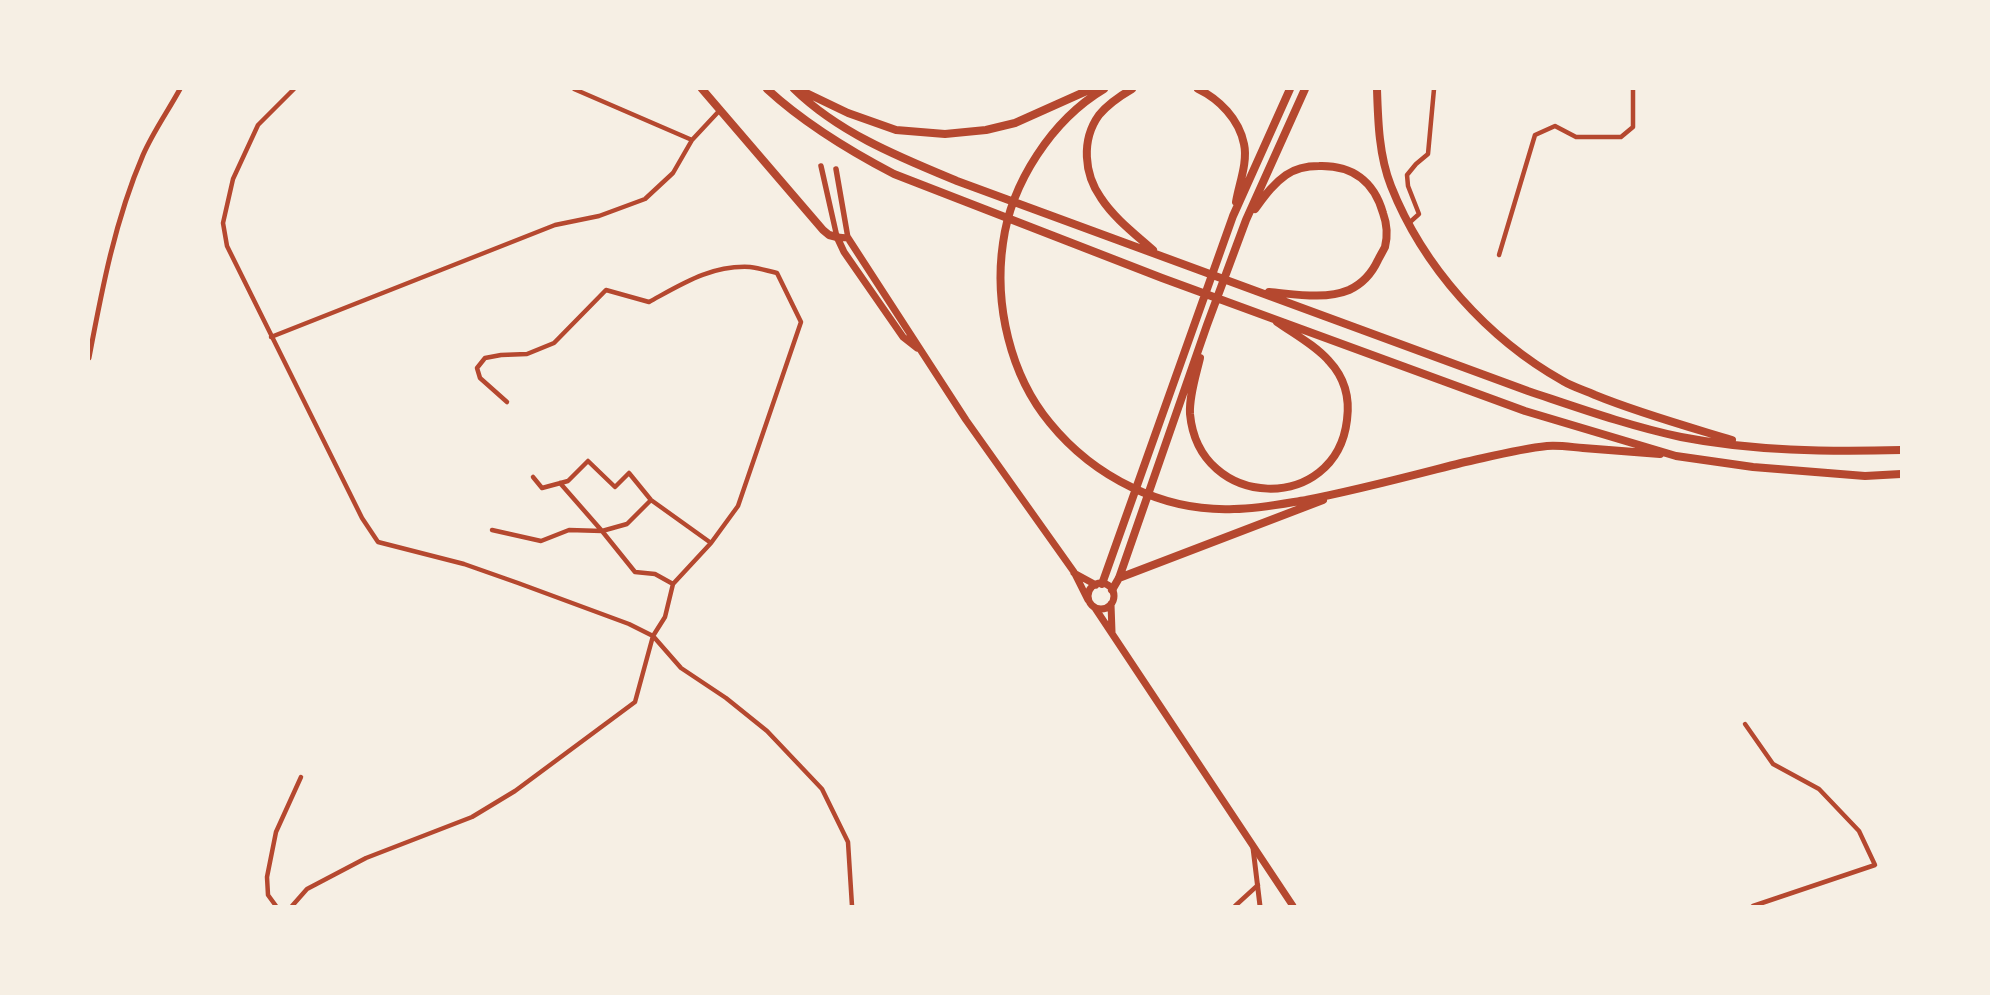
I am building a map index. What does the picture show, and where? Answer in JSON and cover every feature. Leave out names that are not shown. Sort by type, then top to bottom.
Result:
[{"type":"highway","points":[[702,89],[823,230],[829,235],[837,237]]},
{"type":"highway","points":[[767,89],[791,110],[852,152],[894,174],[944,195],[1162,278],[1251,309],[1525,411],[1676,456]]},
{"type":"highway","points":[[794,89],[807,101],[852,133],[905,159],[966,184],[1528,391],[1620,422],[1683,437],[1755,447],[1856,452],[1901,450]]},
{"type":"highway","points":[[798,89],[848,114],[896,130],[945,134],[986,130],[1015,123],[1091,89]]},
{"type":"highway","points":[[1104,89],[1076,110],[1055,132],[1017,190],[1009,211],[1001,257],[1001,293],[1013,356],[1026,387],[1042,414],[1066,443],[1111,478],[1142,492],[1176,503],[1204,508],[1234,510],[1277,505],[1342,493],[1503,453],[1550,446],[1676,456],[1753,467],[1865,476],[1901,474]]},
{"type":"highway","points":[[1132,89],[1115,99],[1099,116],[1090,134],[1086,155],[1090,180],[1101,199],[1120,220],[1156,253]]},
{"type":"highway","points":[[1198,89],[1211,95],[1226,109],[1237,126],[1244,144],[1244,160],[1233,216]]},
{"type":"highway","points":[[1098,584],[1233,216],[1290,89]]},
{"type":"highway","points":[[1112,590],[1119,578],[1207,325],[1246,220],[1306,89]]},
{"type":"highway","points":[[1377,89],[1382,152],[1391,185],[1409,223],[1442,275],[1466,304],[1495,332],[1524,356],[1564,382],[1623,407],[1755,447]]},
{"type":"highway","points":[[1246,220],[1270,188],[1287,174],[1305,167],[1329,166],[1343,168],[1358,175],[1373,189],[1381,204],[1387,226],[1385,247],[1375,266],[1366,279],[1349,290],[1328,295],[1258,291]]},
{"type":"highway","points":[[1207,325],[1190,412],[1195,438],[1208,462],[1229,479],[1254,488],[1277,489],[1300,484],[1320,472],[1336,454],[1346,433],[1349,408],[1344,383],[1329,361],[1307,342],[1275,321],[1251,309]]},
{"type":"highway","points":[[1119,578],[1342,493]]},
{"type":"main road","points":[[821,166],[837,237],[844,252],[903,338],[921,352]]},
{"type":"main road","points":[[836,169],[848,238],[966,420],[1074,572],[1088,600],[1112,632],[1293,906]]},
{"type":"main road","points":[[837,237],[848,238]]},
{"type":"main road","points":[[1074,572],[1098,584],[1108,586],[1112,590],[1114,597],[1111,604],[1112,632]]},
{"type":"main road","points":[[1088,600],[1089,591],[1098,584]]},
{"type":"main road","points":[[1095,608],[1106,608],[1111,604]]},
{"type":"street","points":[[89,358],[99,305],[122,209],[143,154],[180,89]]},
{"type":"street","points":[[294,89],[258,126],[233,179],[223,223],[227,246],[362,518],[378,542],[464,564],[518,582],[629,624],[653,636],[681,668],[726,698],[767,732],[822,788],[848,842],[852,906]]},
{"type":"street","points":[[574,89],[692,140]]},
{"type":"street","points":[[1409,223],[1419,214],[1408,186],[1407,175],[1428,154],[1434,89]]},
{"type":"street","points":[[1499,255],[1535,135],[1555,126],[1576,137],[1621,137],[1633,127],[1632,89]]},
{"type":"street","points":[[271,337],[555,225],[599,216],[645,199],[673,173],[692,140],[720,110]]},
{"type":"street","points":[[292,906],[307,889],[366,858],[472,817],[515,791],[636,702],[653,636],[665,617],[673,584],[711,543],[738,506],[801,322],[777,273],[752,267],[729,268],[701,274],[649,302],[606,290],[554,343],[527,354],[485,358],[478,368],[480,378],[507,402]]},
{"type":"street","points":[[533,477],[542,488],[568,481],[588,462],[615,487],[629,473],[651,500],[711,543]]},
{"type":"street","points":[[560,483],[635,572],[655,574],[673,584]]},
{"type":"street","points":[[492,530],[541,541],[569,530],[602,531],[627,524],[651,500]]},
{"type":"street","points":[[1745,724],[1773,764],[1819,789],[1852,824],[1858,831],[1875,865],[1753,906]]},
{"type":"street","points":[[276,906],[268,895],[267,877],[276,832],[301,777]]},
{"type":"street","points":[[1253,848],[1260,906]]},
{"type":"street","points":[[1235,906],[1258,885]]}]
